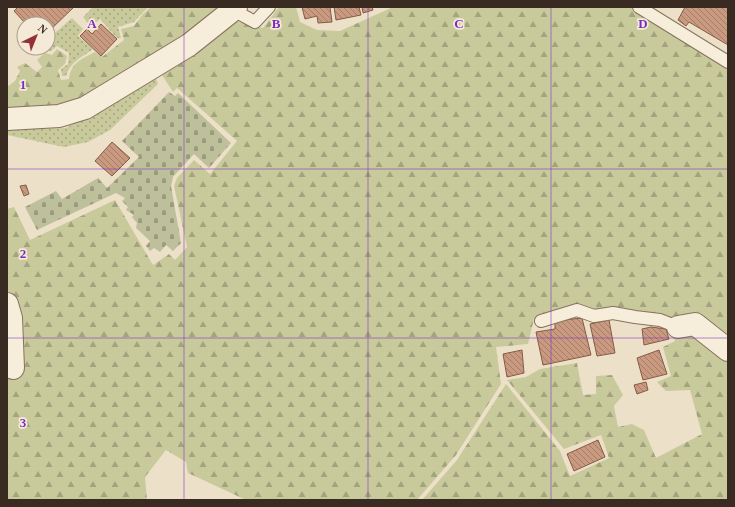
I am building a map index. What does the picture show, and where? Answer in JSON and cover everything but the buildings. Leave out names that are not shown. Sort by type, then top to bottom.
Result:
[{"type":"street","points":[[7,119],[58,116],[85,108],[189,45],[235,9]]},
{"type":"street","points":[[7,304],[11,318],[10,370]]},
{"type":"street","points":[[678,327],[695,324],[728,350]]},
{"type":"lane","points":[[235,9],[255,22],[269,7]]},
{"type":"lane","points":[[639,7],[728,62]]},
{"type":"lane","points":[[541,321],[577,310],[594,316],[613,313],[660,320],[678,327]]},
{"type":"green space","points":[[93,7],[148,7],[134,22],[118,27],[121,38],[117,38],[100,19],[91,27],[83,17]]},
{"type":"green space","points":[[151,7],[219,7],[184,35],[107,84],[78,98],[49,108],[7,109],[7,87],[15,81],[20,71],[17,67],[25,63],[37,72],[42,67],[37,60],[42,56],[56,56],[57,49],[67,56],[65,64],[58,70],[61,80],[69,79],[72,69],[82,59],[95,52],[102,57],[124,40],[121,29],[134,26],[143,14]]},
{"type":"green space","points":[[279,7],[296,7],[300,22],[317,30],[340,31],[393,7],[645,7],[710,44],[728,59],[728,342],[680,323],[595,313],[578,307],[534,319],[528,344],[496,347],[501,384],[456,455],[417,500],[246,500],[188,473],[186,462],[166,450],[145,477],[147,500],[7,500],[7,376],[17,319],[7,287],[7,209],[14,207],[30,240],[115,200],[153,265],[169,254],[175,260],[187,247],[174,186],[177,178],[194,160],[210,174],[237,141],[177,88],[173,92],[160,72],[219,36],[234,21],[263,28]]},
{"type":"green space","points":[[72,18],[83,29],[78,36],[93,49],[73,63],[66,76],[62,76],[61,69],[68,64],[69,53],[56,47],[56,32]]},
{"type":"green space","points":[[155,75],[158,84],[110,130],[88,142],[64,147],[7,135],[7,129],[66,128]]},
{"type":"green space","points":[[169,92],[175,96],[178,93],[231,143],[209,168],[194,154],[173,177],[171,186],[181,243],[173,251],[166,245],[160,252],[154,248],[150,251],[146,246],[150,241],[136,228],[137,223],[132,217],[134,215],[126,210],[128,207],[122,201],[125,198],[116,193],[37,230],[25,207],[56,191],[62,199],[98,178],[107,188],[139,157],[122,141]]},
{"type":"green space","points":[[670,330],[693,330],[728,357],[728,500],[422,500],[457,460],[506,384],[560,451],[570,476],[609,458],[601,435],[564,449],[507,380],[526,377],[540,369],[577,363],[583,395],[596,394],[596,376],[612,375],[623,395],[614,406],[618,427],[632,424],[644,430],[656,458],[702,434],[690,390],[666,391],[657,382],[671,376],[663,347],[675,341]]}]
